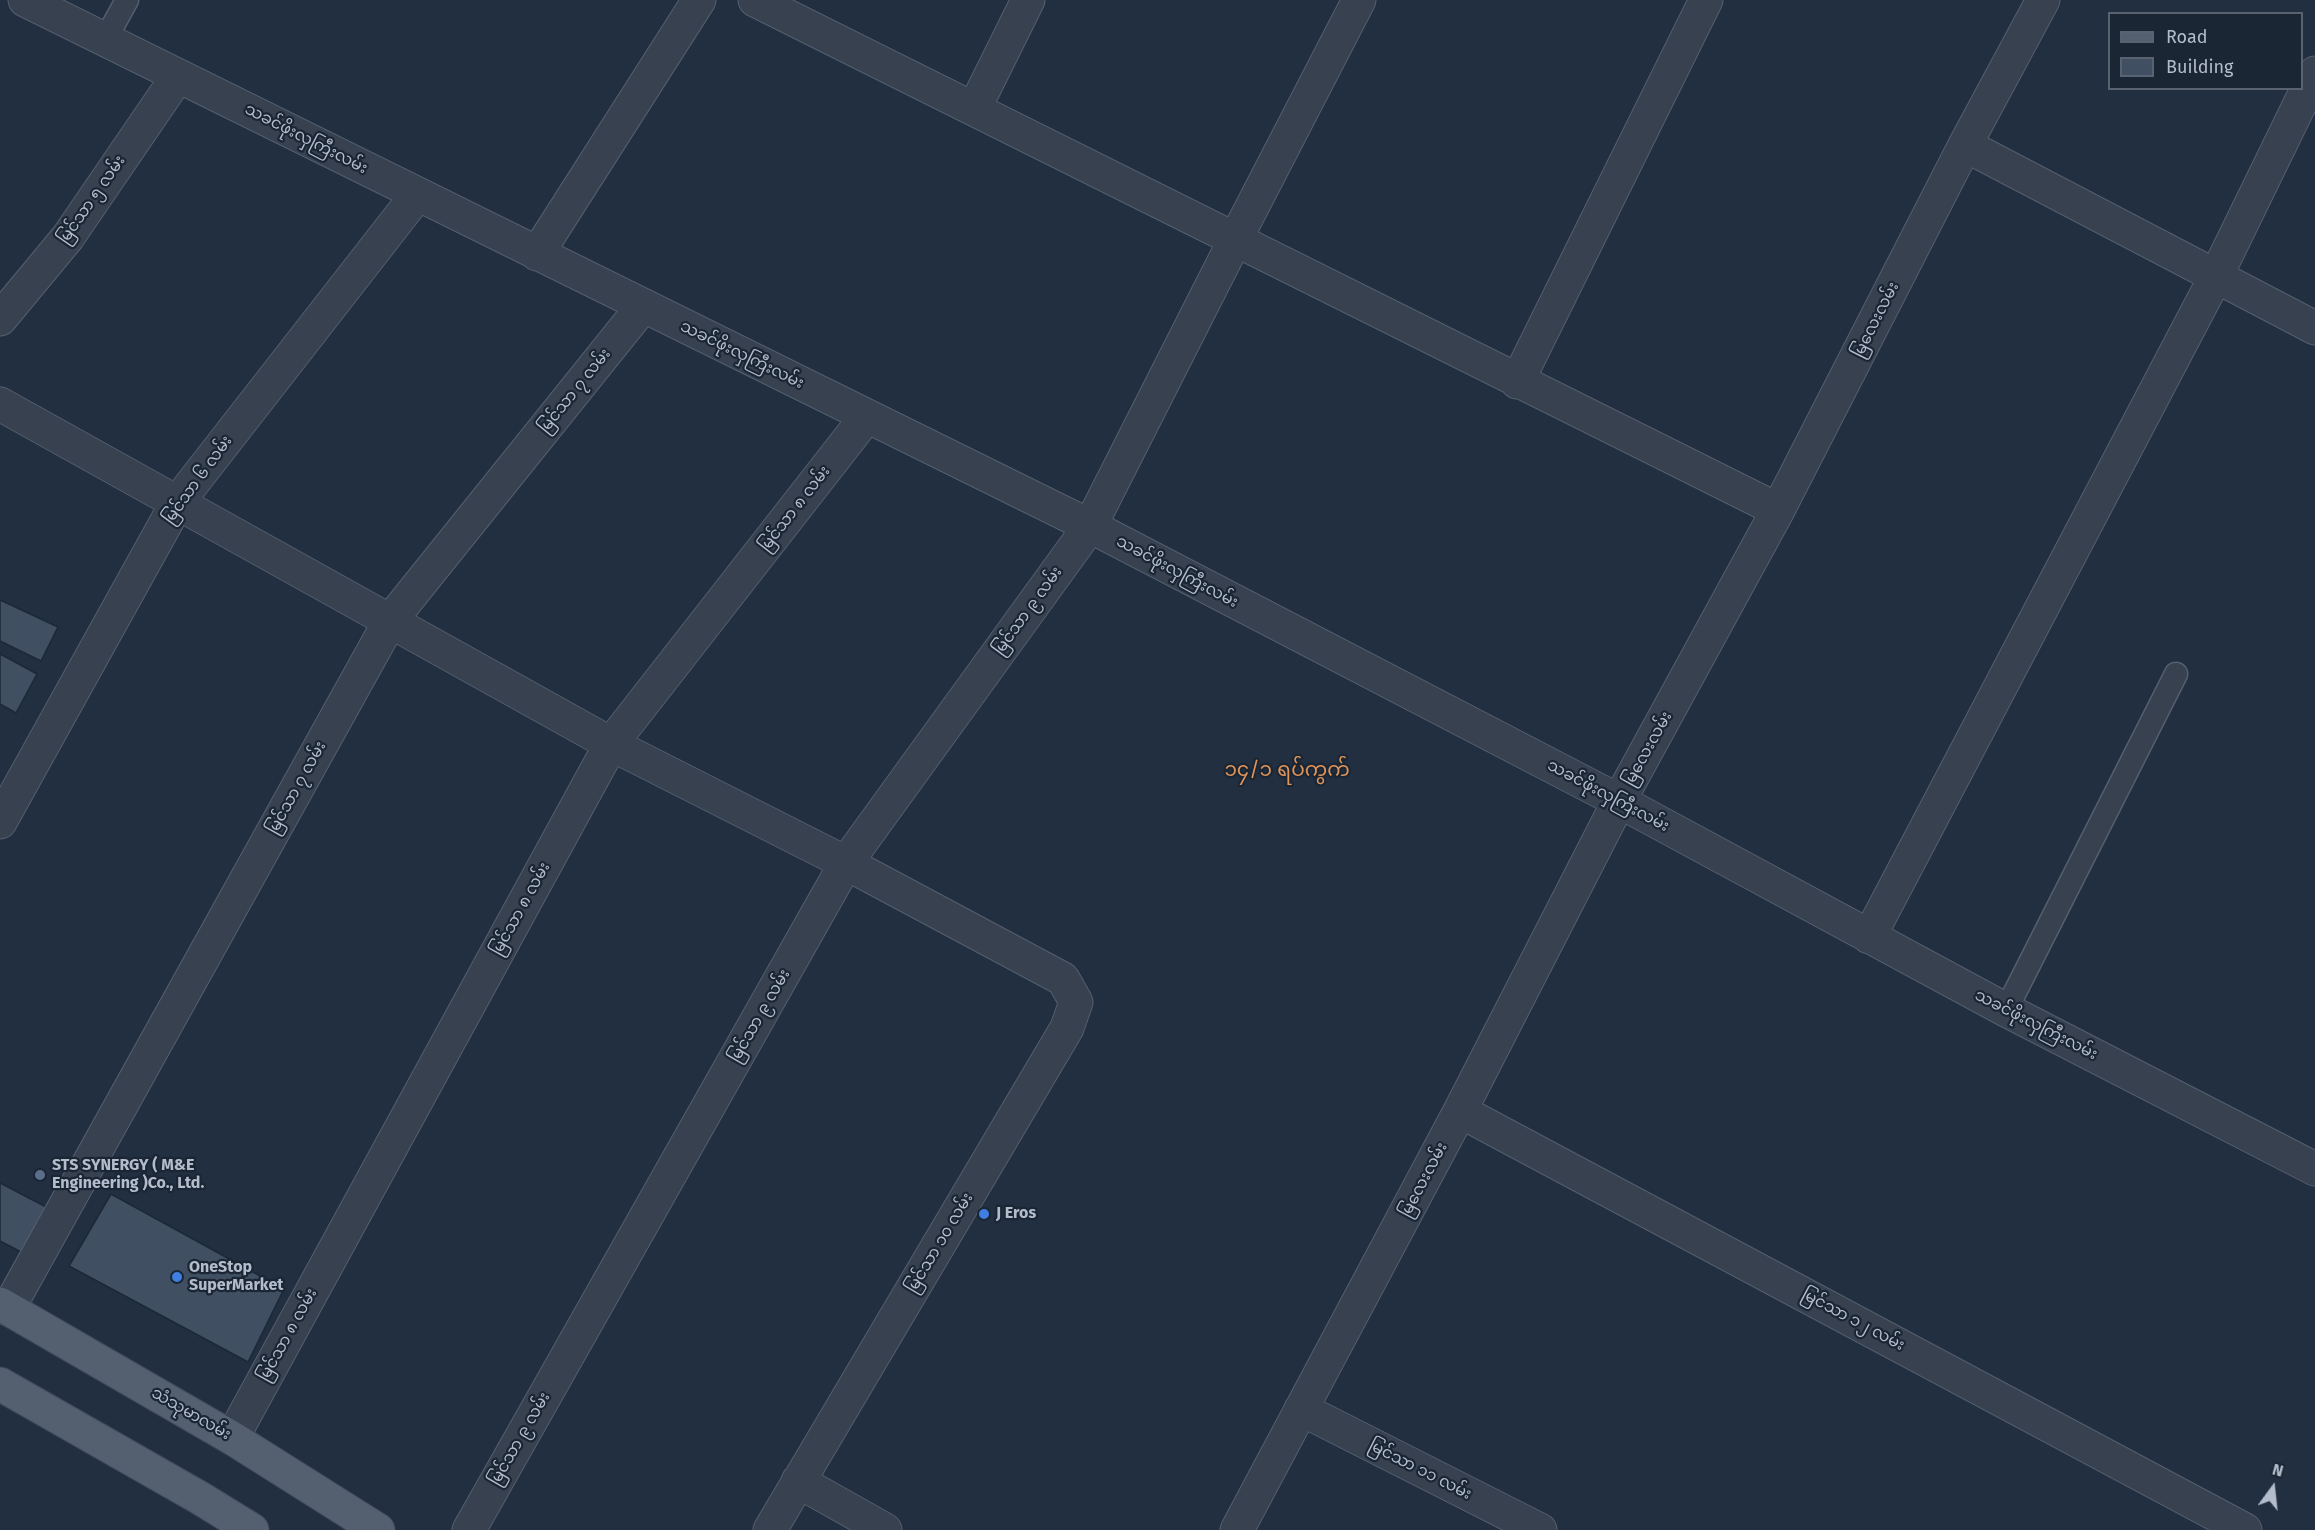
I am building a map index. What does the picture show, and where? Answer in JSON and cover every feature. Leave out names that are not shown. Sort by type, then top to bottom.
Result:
[{"type":"main road","name":"သံသုမာလမ်း","points":[[4,1307],[232,1438],[378,1530]]},
{"type":"main road","points":[[0,1384],[252,1530]]},
{"type":"street","name":"သခင်ဖိုးလှကြီးလမ်း","points":[[25,0],[1090,526],[1619,801],[2006,1010],[2315,1169]]},
{"type":"street","points":[[537,254],[699,0]]},
{"type":"street","points":[[755,0],[1517,382],[1778,510]]},
{"type":"street","points":[[974,109],[1028,0]]},
{"type":"street","name":"မြင်သာ ၉ လမ်း","points":[[469,1530],[846,863],[1090,526],[1359,0]]},
{"type":"street","points":[[1517,382],[1706,0]]},
{"type":"street","name":"မြလေးလမ်း","points":[[1237,1530],[1460,1111],[1619,801],[1778,510],[1965,145],[2043,0]]},
{"type":"street","points":[[1869,938],[2216,278],[2315,73]]},
{"type":"street","name":"မြင်သာ ၅ လမ်း","points":[[0,319],[68,237],[178,76]]},
{"type":"street","points":[[1965,145],[2315,328]]},
{"type":"street","name":"မြင်သာ ၆ လမ်း","points":[[0,822],[177,503],[417,195]]},
{"type":"street","name":"မြင်သာ ၇ လမ်း","points":[[4,1307],[390,621],[643,306]]},
{"type":"street","points":[[0,404],[611,744],[846,863]]},
{"type":"street","name":"မြင်သာ ၈ လမ်း","points":[[232,1438],[611,744],[867,416]]},
{"type":"street","name":"မြင်သာ ၁၀ လမ်း","points":[[770,1530],[1067,1028],[1076,1002],[1063,979],[846,863]]},
{"type":"street","name":"မြင်သာ ၁၂ လမ်း","points":[[1460,1111],[2245,1530]]},
{"type":"street","name":"မြင်သာ ၁၁ လမ်း","points":[[1300,1409],[1540,1530]]},
{"type":"street","points":[[798,1481],[885,1530]]},
{"type":"lane","points":[[105,40],[127,0]]},
{"type":"lane","points":[[2006,1010],[2176,674]]},
{"type":"building","points":[[0,600],[58,627],[41,661],[0,641]]},
{"type":"building","points":[[0,654],[37,674],[16,713],[0,704]]},
{"type":"building","points":[[0,1183],[48,1208],[25,1254],[0,1241]]},
{"type":"building","name":"OneStop SuperMarket","points":[[111,1194],[284,1289],[248,1362],[69,1266]]},
{"type":"place","name":"STS SYNERGY ( M&E Engineering )Co., Ltd.","points":[[40,1175]]},
{"type":"place","name":"J Eros","points":[[984,1214]]},
{"type":"place","name":"OneStop SuperMarket","points":[[177,1277]]},
{"type":"district","name":"၁၄/၁ ရပ်ကွက်","points":[[1287,770]]}]
